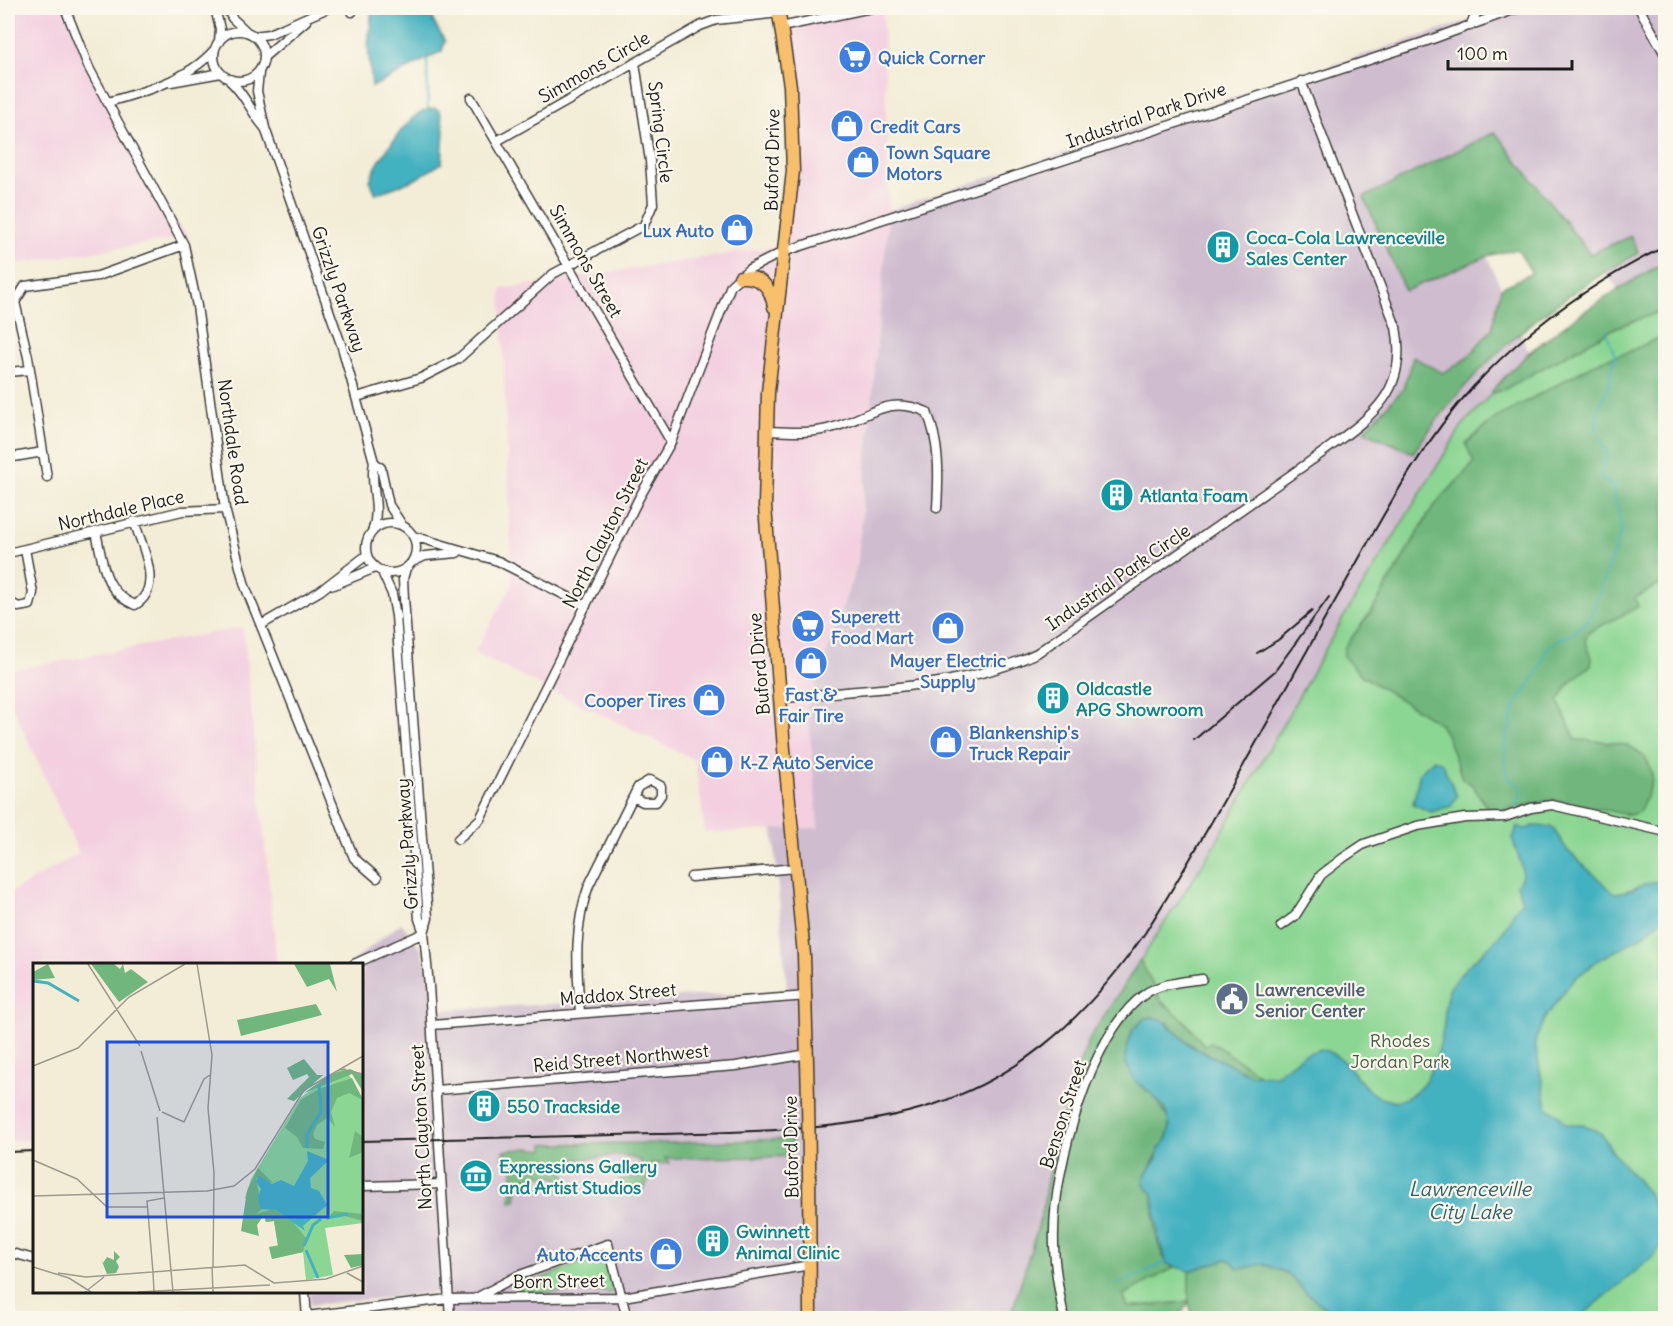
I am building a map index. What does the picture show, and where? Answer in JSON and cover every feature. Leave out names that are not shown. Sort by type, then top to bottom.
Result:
[{"type":"highway","name":"Buford Drive","points":[[779,10],[790,86],[793,171],[766,431],[767,539],[807,996],[810,1318]]},
{"type":"highway","points":[[740,277],[752,276],[765,284],[772,294],[776,320]]},
{"type":"street","name":"Northdale Road","points":[[65,8],[89,68],[184,244],[197,306],[225,509],[245,586],[354,858],[377,878]]},
{"type":"street","points":[[215,8],[220,29],[214,58],[224,76]]},
{"type":"street","points":[[168,82],[224,76],[244,81],[258,73],[264,57],[264,49],[232,18],[226,8]]},
{"type":"street","points":[[108,102],[168,82],[204,62],[231,33],[269,34],[328,8]]},
{"type":"street","points":[[782,27],[871,8]]},
{"type":"street","points":[[1470,26],[1479,8]]},
{"type":"street","name":"Industrial Park Drive","points":[[783,252],[1470,26],[1518,8]]},
{"type":"street","points":[[1639,8],[1665,56]]},
{"type":"street","name":"Simmons Circle","points":[[497,141],[700,26],[716,20],[779,10]]},
{"type":"street","points":[[264,57],[309,18]]},
{"type":"street","name":"Spring Circle","points":[[357,397],[422,378],[458,359],[553,274],[644,225],[653,204],[650,161],[635,63]]},
{"type":"street","name":"Grizzly Parkway","points":[[258,73],[257,91],[265,128],[324,294],[357,397],[374,462],[372,472],[378,511],[372,532]]},
{"type":"street","name":"Grizzly Parkway","points":[[224,76],[244,93],[255,117],[265,128]]},
{"type":"street","name":"Industrial Park Circle","points":[[780,699],[949,682],[988,673],[1028,657],[1056,640],[1322,453],[1365,420],[1383,402],[1394,381],[1398,362],[1396,327],[1301,81]]},
{"type":"street","name":"Simmons Street","points":[[471,98],[671,442]]},
{"type":"street","points":[[47,477],[30,369],[15,302],[25,286],[98,276],[184,244]]},
{"type":"street","name":"North Clayton Street","points":[[458,839],[480,819],[639,498],[671,442],[731,285],[749,269],[783,252]]},
{"type":"street","points":[[8,372],[30,369]]},
{"type":"street","points":[[766,431],[829,429],[889,404],[910,405],[927,412],[936,433],[939,469],[937,508]]},
{"type":"street","points":[[8,458],[43,452]]},
{"type":"street","name":"Grizzly Parkway","points":[[374,462],[381,468],[389,505],[402,526]]},
{"type":"street","name":"Northdale Place","points":[[8,553],[182,511],[225,509]]},
{"type":"street","points":[[96,532],[112,590],[122,599],[135,605],[145,599],[151,584],[134,521]]},
{"type":"street","points":[[464,553],[425,556],[391,574],[379,570],[367,555],[368,539],[372,532],[386,524],[402,526],[413,536],[464,553],[498,561],[586,606]]},
{"type":"street","points":[[409,565],[416,549],[413,536]]},
{"type":"street","points":[[8,594],[9,601],[18,606],[30,605],[33,593],[25,549]]},
{"type":"street","points":[[261,625],[320,591],[367,555]]},
{"type":"street","name":"Grizzly Parkway","points":[[409,565],[404,591],[428,918],[424,933]]},
{"type":"street","points":[[320,591],[379,570]]},
{"type":"street","name":"Grizzly Parkway","points":[[379,570],[392,594],[396,616],[419,919],[424,933]]},
{"type":"street","points":[[580,1013],[576,939],[580,912],[589,885],[633,797]]},
{"type":"street","points":[[1281,926],[1290,921],[1321,875],[1338,862],[1364,844],[1417,826],[1465,818],[1505,817],[1531,808],[1552,805],[1665,832]]},
{"type":"street","points":[[691,877],[796,868]]},
{"type":"street","points":[[356,963],[424,933]]},
{"type":"street","name":"North Clayton Street","points":[[424,933],[450,1318]]},
{"type":"street","name":"Benson Street","points":[[1064,1318],[1055,1255],[1055,1207],[1061,1169],[1089,1076],[1111,1034],[1127,1012],[1144,995],[1159,987],[1202,979]]},
{"type":"street","name":"Maddox Street","points":[[432,1025],[807,996]]},
{"type":"street","name":"Reid Street Northwest","points":[[436,1090],[736,1066],[808,1054]]},
{"type":"street","points":[[363,1186],[440,1184]]},
{"type":"street","points":[[475,1299],[517,1276],[608,1244],[627,1318]]},
{"type":"street","points":[[8,1252],[33,1259]]},
{"type":"street","name":"Born Street","points":[[307,1317],[448,1299],[622,1297],[810,1265]]},
{"type":"street","points":[[305,1293],[307,1317]]},
{"type":"shaded area","points":[[8,8],[71,8],[75,23],[151,193],[189,237],[8,265]]},
{"type":"shaded area","points":[[840,8],[883,8],[889,210],[856,564],[808,708],[818,829],[705,832],[695,760],[474,653],[512,585],[501,289],[779,246],[798,142],[785,22]]},
{"type":"shaded area","points":[[1507,8],[1665,8],[1665,262],[1618,289],[1495,132],[1405,291],[1487,256],[1529,352],[1462,426],[1342,620],[1210,853],[1140,960],[1045,1318],[450,1318],[448,1292],[310,1305],[309,1293],[363,1293],[363,963],[350,963],[401,923],[422,950],[439,1010],[787,991],[773,829],[818,828],[808,708],[857,564],[889,210]]},
{"type":"shaded area","points":[[243,627],[277,963],[33,963],[33,1140],[8,1141],[8,894],[79,853],[8,696],[8,671]]},
{"type":"green space","points":[[1495,132],[1590,254],[1631,236],[1638,253],[1571,294],[1513,339],[1461,391],[1413,453],[1364,431],[1403,389],[1413,357],[1443,373],[1466,359],[1492,329],[1501,288],[1532,273],[1517,249],[1487,256],[1405,291],[1364,197]]},
{"type":"green space","name":"Rhodes Jordan Park","points":[[1665,262],[1665,1318],[1193,1318],[1189,1302],[1128,1307],[1046,1185],[1059,1130],[1088,1041],[1210,853],[1342,620],[1462,426],[1529,352],[1618,289]]},
{"type":"green space","points":[[1665,262],[1665,310],[1617,327],[1505,389],[1494,393],[1492,391],[1530,353],[1573,319]]},
{"type":"green space","points":[[1665,335],[1665,581],[1635,598],[1638,607],[1589,632],[1585,640],[1592,658],[1591,665],[1570,682],[1558,701],[1576,740],[1612,742],[1634,749],[1643,755],[1652,777],[1649,790],[1639,812],[1630,815],[1554,800],[1500,810],[1487,808],[1473,786],[1462,778],[1446,734],[1439,723],[1362,676],[1344,657],[1344,648],[1373,609],[1433,507],[1474,463],[1466,444],[1494,419],[1602,360],[1626,353]]},
{"type":"green space","points":[[1140,960],[1161,1001],[1184,1020],[1204,1045],[1211,1042],[1259,1074],[1251,1075],[1194,1047],[1168,1022],[1132,1031],[1129,1043],[1140,1086],[1151,1093],[1169,1119],[1169,1133],[1149,1169],[1148,1189],[1153,1193],[1158,1245],[1167,1262],[1174,1268],[1123,1295],[1128,1307],[1189,1302],[1189,1271],[1227,1259],[1239,1269],[1262,1264],[1282,1271],[1339,1318],[1193,1318],[1189,1303],[1178,1318],[1010,1318],[1043,1210],[1046,1185],[1059,1130],[1088,1041]]},
{"type":"green space","points":[[792,1139],[792,1156],[665,1158],[670,1163],[649,1165],[650,1175],[645,1188],[626,1196],[613,1187],[620,1184],[619,1180],[641,1176],[641,1161],[623,1155],[562,1161],[568,1187],[566,1190],[556,1177],[536,1176],[518,1185],[516,1200],[511,1202],[514,1161],[503,1160],[504,1151],[529,1148],[544,1150],[544,1144]]},
{"type":"green space","points":[[601,1252],[607,1258],[613,1290],[611,1292],[523,1292],[518,1285],[530,1279],[534,1282],[593,1258],[590,1255]]},
{"type":"water","points":[[372,8],[429,8],[434,23],[445,41],[442,51],[372,87],[368,46]]},
{"type":"water","points":[[435,108],[440,111],[444,129],[442,163],[414,180],[376,194],[370,181],[384,154],[407,124],[422,111]]},
{"type":"water","points":[[1434,759],[1442,763],[1457,796],[1451,806],[1431,812],[1413,804],[1420,772]]},
{"type":"water","name":"Lawrenceville City Lake","points":[[1533,826],[1552,827],[1568,851],[1614,893],[1655,882],[1661,882],[1665,887],[1665,916],[1643,936],[1597,961],[1572,981],[1544,1019],[1535,1042],[1547,1108],[1558,1114],[1566,1124],[1583,1124],[1602,1134],[1612,1151],[1648,1193],[1664,1232],[1663,1243],[1654,1256],[1579,1318],[1339,1318],[1304,1291],[1292,1277],[1262,1264],[1238,1269],[1232,1261],[1227,1259],[1189,1271],[1167,1264],[1159,1241],[1153,1194],[1144,1185],[1145,1175],[1157,1158],[1158,1150],[1166,1141],[1170,1127],[1165,1109],[1151,1093],[1136,1082],[1126,1064],[1125,1055],[1132,1031],[1144,1019],[1152,1017],[1163,1020],[1191,1046],[1251,1075],[1276,1075],[1303,1055],[1321,1049],[1342,1061],[1371,1092],[1379,1097],[1401,1100],[1411,1095],[1428,1077],[1438,1052],[1444,1024],[1446,998],[1450,988],[1461,973],[1500,935],[1515,909],[1522,902],[1517,884],[1521,879],[1522,868],[1513,838],[1517,827],[1527,829]]},
{"type":"waterway","points":[[427,60],[428,111]]},
{"type":"waterway","points":[[1515,807],[1520,800],[1522,787],[1509,779],[1505,760],[1507,738],[1515,706],[1542,665],[1544,653],[1549,646],[1563,637],[1572,635],[1590,617],[1622,530],[1612,485],[1602,480],[1601,473],[1608,455],[1597,431],[1596,415],[1608,387],[1615,356],[1606,331]]},
{"type":"waterway","points":[[1116,1285],[1166,1262]]},
{"type":"railway","points":[[363,1141],[739,1132],[810,1128],[874,1119],[934,1104],[990,1081],[1043,1046],[1094,997],[1145,933],[1221,805],[1387,509],[1435,433],[1494,365],[1539,326],[1587,291],[1666,246]]},
{"type":"railway","points":[[1194,740],[1275,671],[1329,597]]},
{"type":"railway","points":[[1257,653],[1278,640],[1312,611]]},
{"type":"railway","points":[[8,1152],[33,1151]]},
{"type":"place","name":"Quick Corner","points":[[855,57]]},
{"type":"place","name":"Credit Cars","points":[[847,126]]},
{"type":"place","name":"Town Square Motors","points":[[863,162]]},
{"type":"place","name":"Lux Auto","points":[[737,230]]},
{"type":"place","name":"Coca-Cola Lawrenceville Sales Center","points":[[1223,247]]},
{"type":"place","name":"Atlanta Foam","points":[[1117,495]]},
{"type":"place","name":"Superett Food Mart","points":[[808,626]]},
{"type":"place","name":"Mayer Electric Supply","points":[[948,628]]},
{"type":"place","name":"Fast & Fair Tire","points":[[811,663]]},
{"type":"place","name":"Oldcastle APG Showroom","points":[[1053,698]]},
{"type":"place","name":"Cooper Tires","points":[[709,700]]},
{"type":"place","name":"Blankenship's Truck Repair","points":[[946,742]]},
{"type":"place","name":"K-Z Auto Service","points":[[717,762]]},
{"type":"place","name":"Lawrenceville Senior Center","points":[[1232,999]]},
{"type":"place","name":"550 Trackside","points":[[484,1106]]},
{"type":"place","name":"Expressions Gallery and Artist Studios","points":[[476,1176]]},
{"type":"place","name":"Gwinnett Animal Clinic","points":[[713,1241]]},
{"type":"place","name":"Auto Accents","points":[[666,1254]]}]
